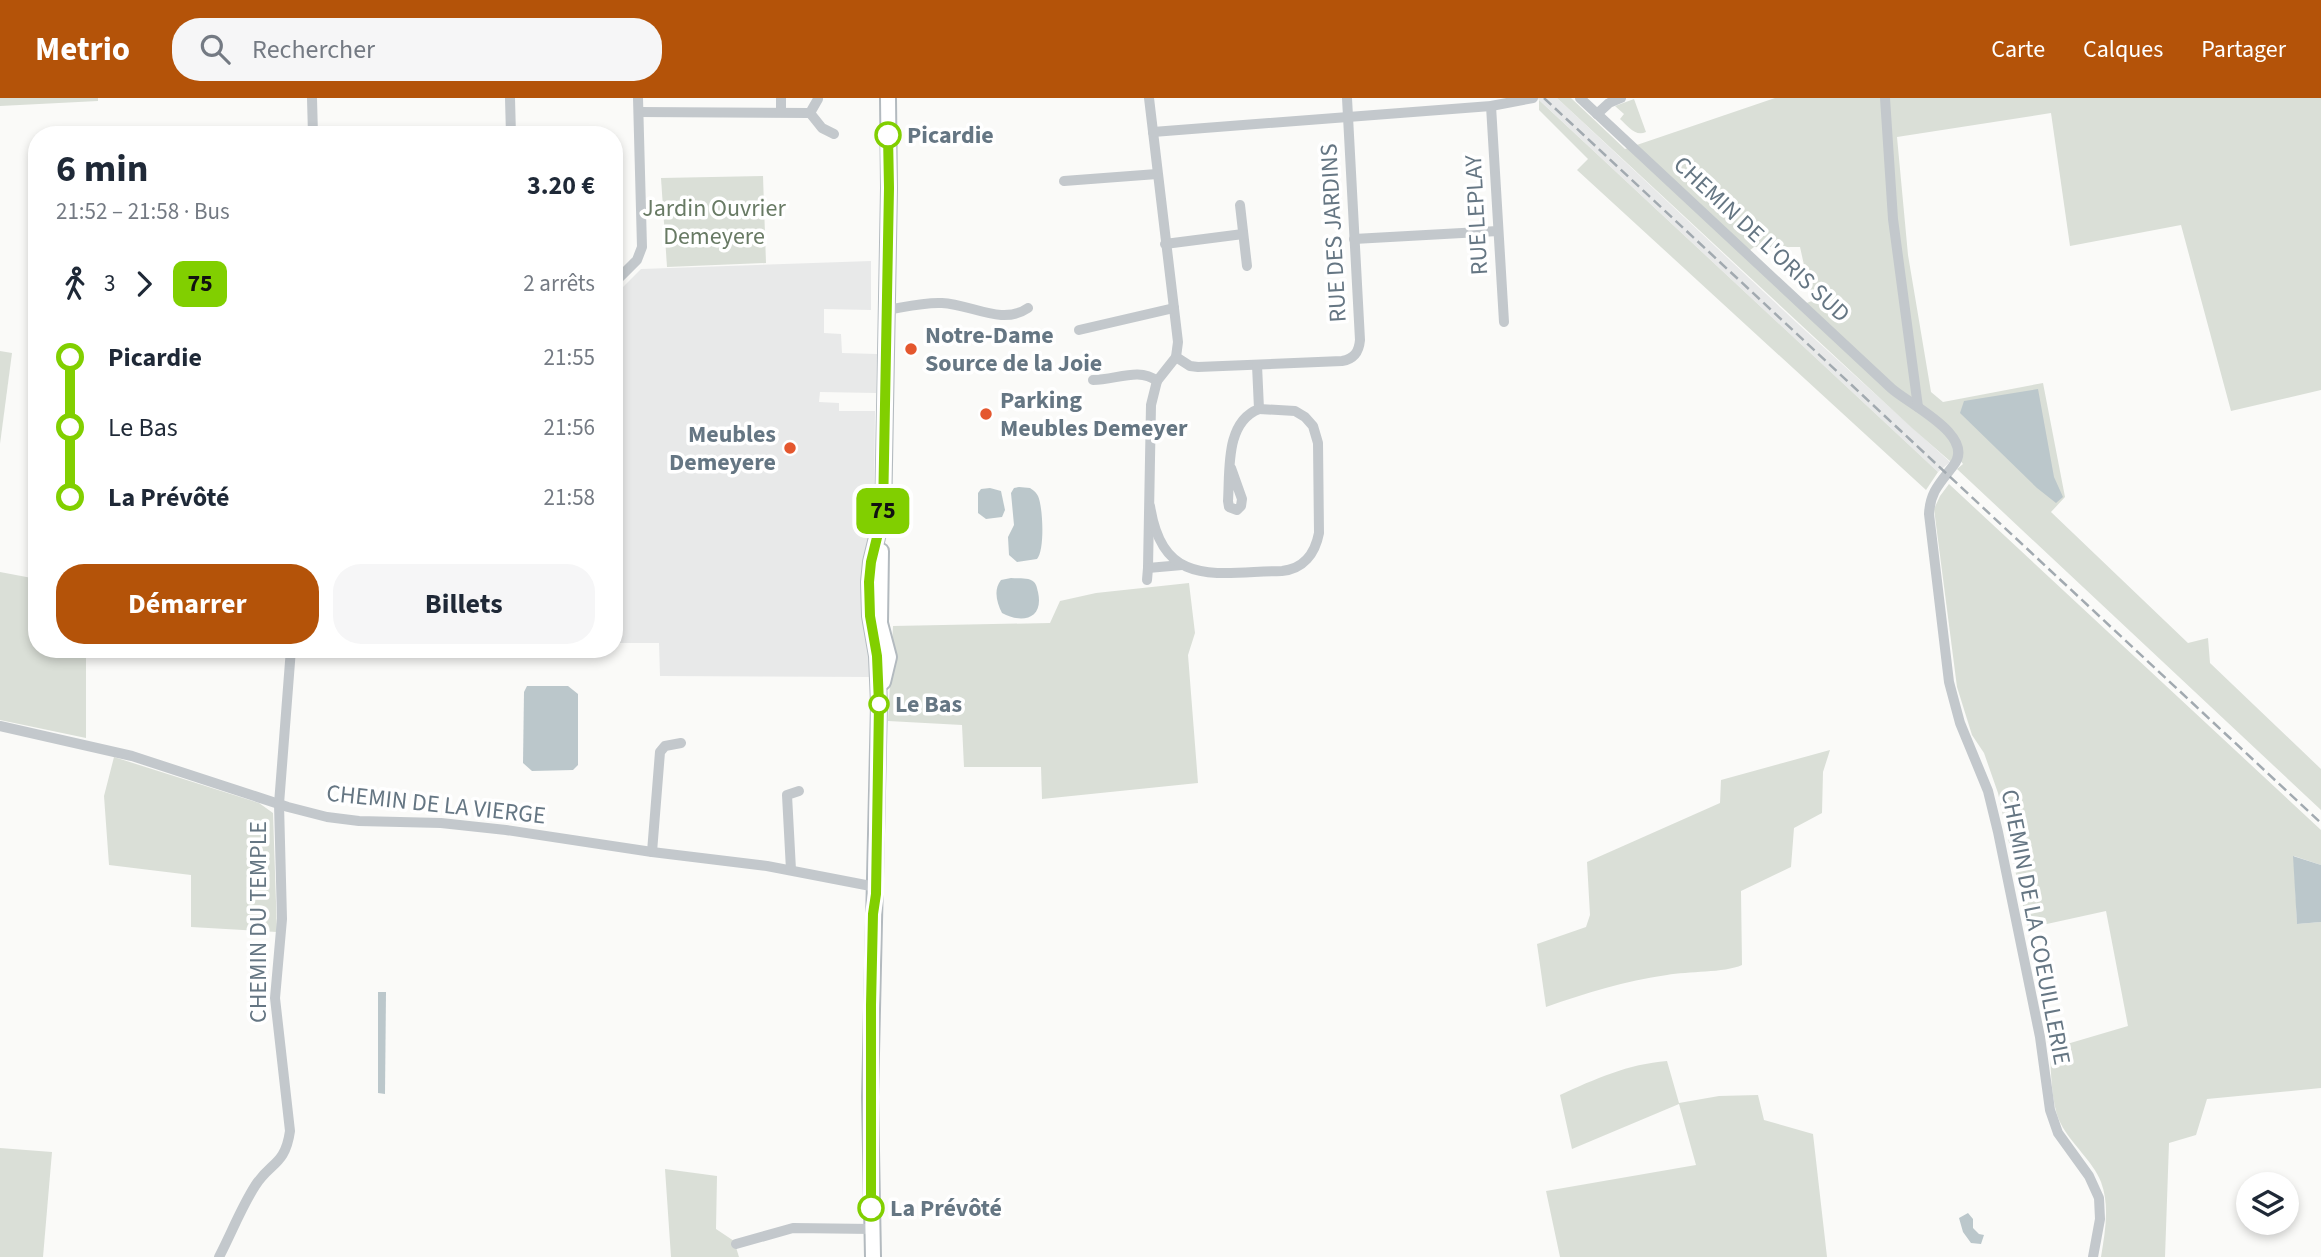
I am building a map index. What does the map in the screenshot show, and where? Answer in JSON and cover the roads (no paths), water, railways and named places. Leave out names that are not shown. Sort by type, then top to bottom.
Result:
[{"type":"street","points":[[313,98],[313,126]]},
{"type":"street","points":[[510,98],[511,126]]},
{"type":"street","points":[[623,275],[637,260],[642,247],[638,98]]},
{"type":"street","points":[[781,98],[781,112]]},
{"type":"street","points":[[873,1257],[870,1097],[873,914],[876,887],[879,704],[889,657],[880,622],[887,310],[888,98]]},
{"type":"street","points":[[1147,580],[1151,405],[1157,381],[1176,357],[1178,348],[1149,98]]},
{"type":"street","name":"RUE DES JARDINS","points":[[1257,365],[1346,360],[1356,354],[1360,340],[1347,98]]},
{"type":"street","points":[[1153,132],[1491,106],[1533,98]]},
{"type":"street","name":"CHEMIN DE L'ORIS SUD","points":[[1580,98],[1891,388],[1948,431],[1958,444],[1959,453],[1957,461],[1944,477]]},
{"type":"street","points":[[1597,114],[1609,103],[1621,98]]},
{"type":"street","points":[[1885,98],[1893,219],[1917,407]]},
{"type":"street","points":[[810,113],[818,99]]},
{"type":"street","name":"RUE LEPLAY","points":[[1491,106],[1504,322]]},
{"type":"street","points":[[639,112],[810,113],[822,128],[834,134]]},
{"type":"street","points":[[1064,181],[1157,174]]},
{"type":"street","points":[[1240,205],[1247,266]]},
{"type":"street","points":[[1354,239],[1498,231]]},
{"type":"street","points":[[1166,244],[1244,234]]},
{"type":"street","points":[[887,310],[943,303],[1003,316],[1018,314],[1028,308]]},
{"type":"street","points":[[1079,330],[1174,308]]},
{"type":"street","points":[[1176,357],[1190,366],[1198,367],[1257,365],[1259,409]]},
{"type":"street","points":[[1093,380],[1112,380],[1140,373],[1157,381]]},
{"type":"street","points":[[1150,506],[1160,545],[1171,558],[1183,565],[1210,572],[1287,570],[1304,562],[1314,549],[1319,533],[1316,432],[1310,421],[1296,411],[1259,409],[1245,418],[1235,430],[1231,468]]},
{"type":"street","name":"CHEMIN DE LA COEUILLERIE","points":[[1944,477],[1934,490],[1929,514],[1949,682],[1960,723],[1988,791],[1998,832],[2040,1037],[2050,1110],[2059,1133],[2089,1176],[2099,1198],[2100,1219],[2093,1257]]},
{"type":"street","points":[[1148,568],[1183,565]]},
{"type":"street","name":"CHEMIN DU TEMPLE","points":[[219,1257],[254,1187],[283,1155],[290,1131],[275,998],[282,919],[279,804],[290,658]]},
{"type":"street","name":"CHEMIN DE LA VIERGE","points":[[0,726],[132,756],[279,804],[336,818],[454,824],[791,870],[876,887]]},
{"type":"street","points":[[652,852],[660,752],[665,746],[681,743]]},
{"type":"street","points":[[791,870],[787,795],[799,791]]},
{"type":"street","points":[[736,1244],[793,1228],[872,1229]]},
{"type":"railway","points":[[1544,98],[2321,823]]},
{"type":"place","name":"Picardie","points":[[888,135]]},
{"type":"place","name":"Notre-Dame Source de la Joie","points":[[911,349]]},
{"type":"place","name":"Parking Meubles Demeyer","points":[[986,414]]},
{"type":"place","name":"Meubles Demeyere","points":[[790,448]]},
{"type":"place","name":"Le Bas","points":[[879,704]]},
{"type":"place","name":"La Prévôté","points":[[871,1208]]},
{"type":"park label","name":"Jardin Ouvrier Demeyere","points":[[714,222]]}]
